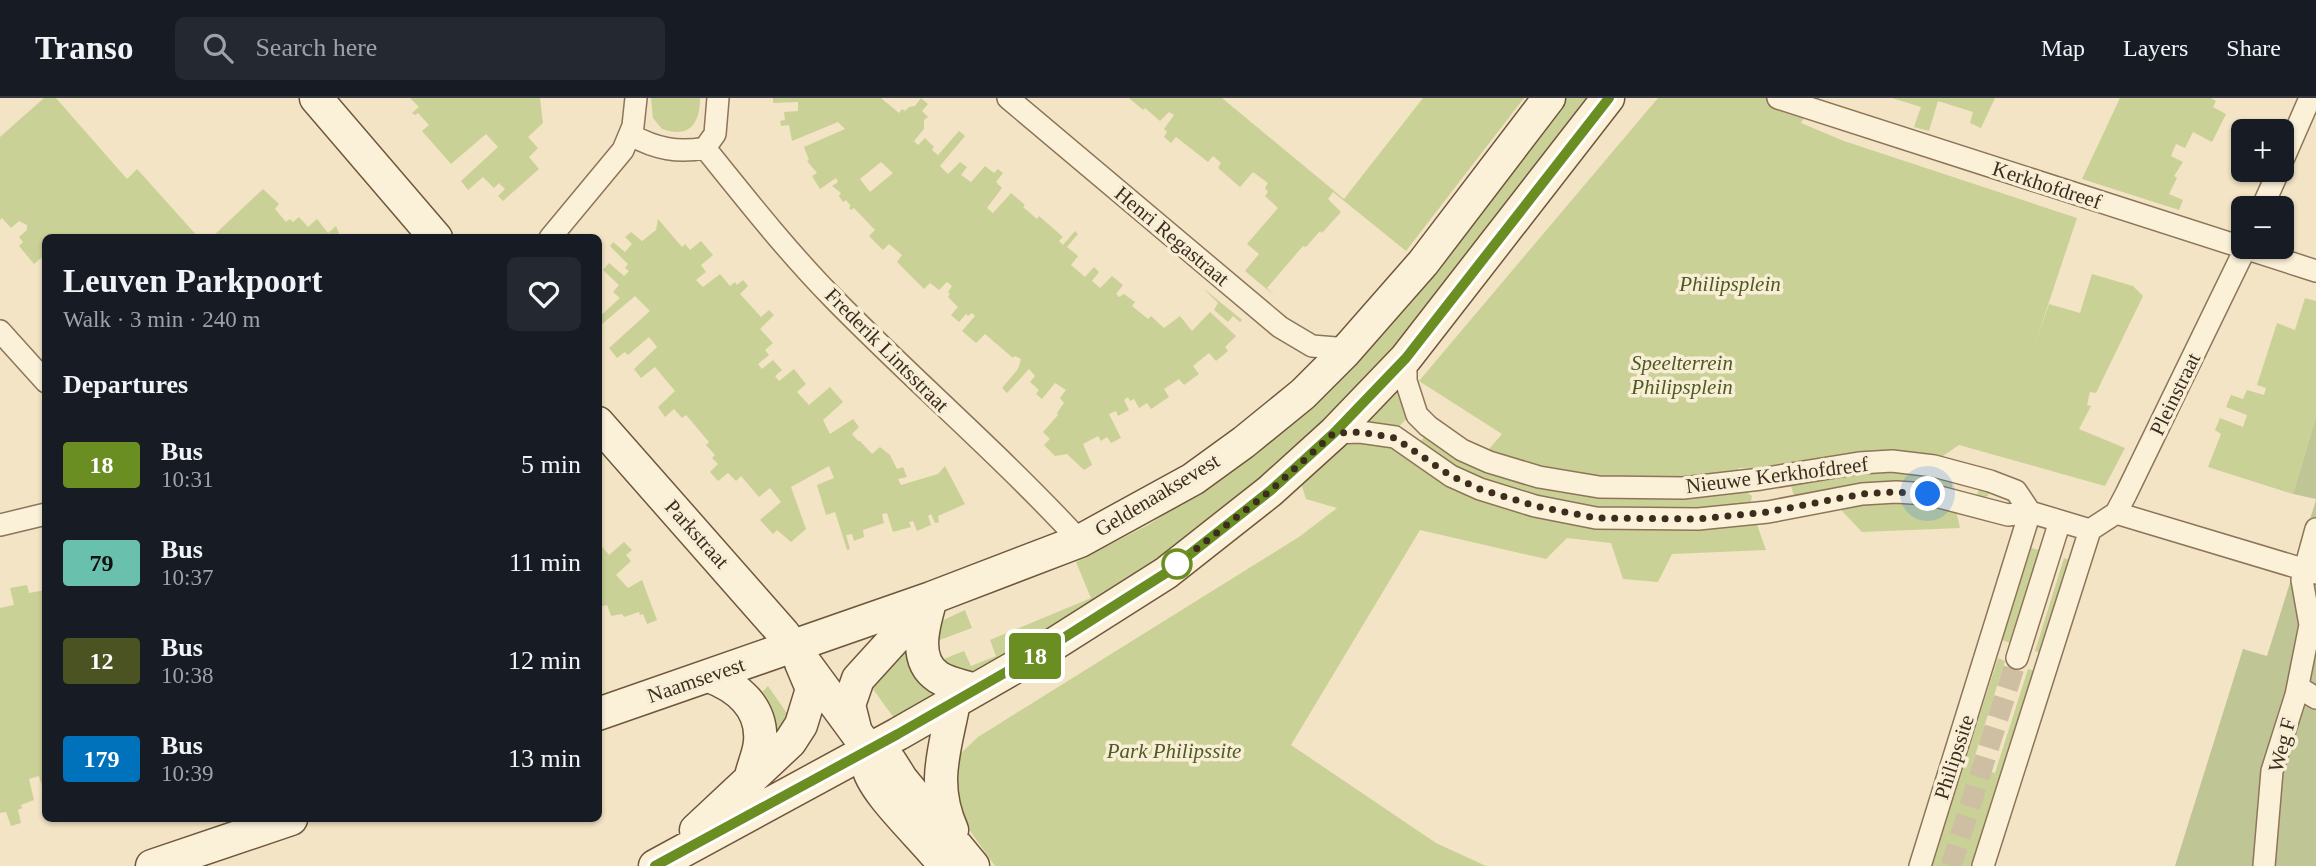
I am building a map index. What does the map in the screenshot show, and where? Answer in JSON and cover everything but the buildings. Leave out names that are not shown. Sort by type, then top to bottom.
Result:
[{"type":"main road","points":[[316,98],[433,234]]},
{"type":"main road","name":"Geldenaaksevest","points":[[794,646],[931,598],[1080,541],[1194,479],[1309,389],[1348,349],[1423,263],[1549,98]]},
{"type":"main road","points":[[656,866],[862,739],[965,696],[1043,651],[1166,573],[1270,491],[1334,433],[1406,358],[1608,98]]},
{"type":"main road","name":"Parkstraat","points":[[602,427],[794,646]]},
{"type":"main road","points":[[931,598],[922,632],[923,656],[937,677],[965,696]]},
{"type":"main road","points":[[931,598],[858,679],[849,705],[862,739],[868,768],[879,793],[959,860]]},
{"type":"main road","points":[[794,646],[862,739]]},
{"type":"main road","points":[[656,866],[750,782],[790,742],[801,725],[811,689],[794,646]]},
{"type":"main road","name":"Naamsevest","points":[[602,713],[794,646]]},
{"type":"main road","points":[[709,676],[726,683],[756,712],[760,727],[760,745],[750,782]]},
{"type":"main road","points":[[959,860],[943,810],[940,783],[942,756],[965,696]]},
{"type":"main road","points":[[152,866],[281,822]]},
{"type":"street","points":[[553,234],[624,150],[631,135],[635,98]]},
{"type":"street","points":[[631,135],[650,145],[671,150],[705,148],[715,134],[718,98]]},
{"type":"street","name":"Henri Regastraat","points":[[1008,98],[1280,327],[1312,346],[1348,349]]},
{"type":"street","name":"Kerkhofdreef","points":[[1778,98],[1813,103],[2231,242]]},
{"type":"street","points":[[2294,135],[2310,98]]},
{"type":"street","name":"Frederik Lintsstraat","points":[[705,148],[787,248],[831,296],[1041,498],[1080,541]]},
{"type":"street","name":"Pleinstraat","points":[[2116,513],[2239,259]]},
{"type":"street","name":"Kerkhofdreef","points":[[2280,259],[2316,271]]},
{"type":"street","points":[[0,331],[42,378]]},
{"type":"street","name":"Nieuwe Kerkhofdreef","points":[[1406,358],[1406,380],[1417,415],[1462,450],[1489,462],[1574,484],[1683,488],[1771,478],[1859,463],[1892,461],[1934,466],[1990,481],[2017,491],[2031,512]]},
{"type":"street","name":"Nieuwe Kerkhofdreef","points":[[1334,433],[1360,432],[1395,438],[1451,476],[1480,489],[1535,506],[1596,518],[1698,519],[1777,510],[1862,494],[1896,492],[1928,494],[2008,515],[2031,512],[2090,530]]},
{"type":"street","points":[[1771,478],[1777,510]]},
{"type":"street","points":[[1665,519],[1666,487]]},
{"type":"street","name":"Philipssite","points":[[1920,866],[2031,512]]},
{"type":"street","points":[[1983,866],[2090,530],[2116,513],[2311,572]]},
{"type":"street","points":[[0,525],[42,514]]},
{"type":"street","points":[[2017,658],[2060,521]]},
{"type":"street","name":"Weg F","points":[[2264,866],[2272,771],[2298,687],[2313,626],[2302,580],[2311,572],[2316,530]]},
{"type":"street","points":[[1988,649],[2046,668]]},
{"type":"street","points":[[2298,687],[2316,698]]},
{"type":"green space","points":[[44,98],[56,98],[127,179],[137,169],[195,234],[42,234],[42,259],[34,264],[19,246],[23,242],[19,237],[27,230],[27,225],[19,221],[11,228],[2,218],[0,220],[0,137]]},
{"type":"green space","points":[[410,98],[540,98],[543,123],[528,137],[538,148],[529,157],[539,169],[503,201],[498,196],[505,189],[499,183],[494,188],[483,177],[468,190],[461,181],[498,147],[486,134],[451,164],[422,131],[429,125],[418,113],[412,113],[419,107]]},
{"type":"green space","points":[[651,98],[700,98],[698,115],[692,127],[680,132],[662,129],[653,118]]},
{"type":"green space","points":[[773,98],[881,98],[899,113],[902,109],[905,111],[915,106],[921,98],[928,104],[922,111],[928,117],[924,120],[924,129],[914,141],[918,145],[925,138],[938,155],[959,131],[965,136],[940,166],[948,174],[960,162],[967,167],[961,175],[971,182],[985,166],[994,173],[998,169],[1003,173],[996,182],[1002,188],[987,208],[993,213],[1011,193],[1037,219],[1039,216],[1063,237],[1059,241],[1063,245],[1075,231],[1078,234],[1067,247],[1078,256],[1071,265],[1085,277],[1094,267],[1099,272],[1092,281],[1100,288],[1112,276],[1123,285],[1116,294],[1119,297],[1124,294],[1135,302],[1132,306],[1148,319],[1151,316],[1164,328],[1180,316],[1192,331],[1210,312],[1236,336],[1225,347],[1228,351],[1216,361],[1209,353],[1193,366],[1199,374],[1184,385],[1179,379],[1164,389],[1169,397],[1151,409],[1147,403],[1139,408],[1134,399],[1130,401],[1128,397],[1124,400],[1129,410],[1118,416],[1116,411],[1109,414],[1121,438],[1111,443],[1107,437],[1101,441],[1098,436],[1083,444],[1092,465],[1084,470],[1067,454],[1055,456],[1044,445],[1050,439],[1043,432],[1058,415],[1064,403],[1060,398],[1066,390],[1055,383],[1042,399],[1036,394],[1039,390],[1030,382],[1035,376],[1029,369],[1007,393],[1002,388],[1018,369],[1021,359],[1015,356],[1013,358],[985,334],[976,343],[962,331],[975,316],[972,313],[968,316],[966,314],[959,322],[951,315],[958,307],[948,297],[952,286],[947,282],[939,290],[930,283],[924,289],[897,262],[902,255],[889,244],[883,250],[869,236],[875,230],[854,208],[849,208],[851,206],[846,200],[843,202],[839,196],[841,193],[832,186],[838,182],[836,178],[820,189],[812,176],[817,173],[807,161],[809,160],[804,147],[845,129],[838,122],[792,141],[789,125],[781,126],[780,121],[785,120],[784,112],[798,111],[798,102],[773,103]],"holes":[[[881,162],[893,173],[870,192],[860,179]]]},
{"type":"green space","points":[[1129,98],[1222,98],[1344,199],[1423,98],[1524,98],[1406,251],[1333,192],[1328,199],[1341,212],[1322,233],[1320,231],[1306,247],[1303,246],[1267,288],[1275,296],[1245,271],[1259,254],[1247,244],[1278,208],[1265,196],[1268,183],[1253,172],[1240,187],[1218,168],[1221,163],[1213,156],[1208,162],[1176,137],[1171,143],[1164,137],[1167,132],[1164,129],[1174,115],[1169,112],[1160,121]]},
{"type":"green space","points":[[1565,98],[1591,98],[1403,339],[1341,406],[1260,481],[1174,549],[1103,597],[985,666],[964,675],[941,660],[964,651],[971,666],[996,656],[990,640],[1091,598],[1076,562],[1148,525],[1193,496],[1501,182]]},
{"type":"green space","points":[[1658,98],[1817,98],[1801,123],[1844,141],[2077,218],[2034,347],[2049,304],[2080,313],[2092,274],[2133,286],[2143,296],[2096,393],[2090,392],[2087,405],[2091,406],[2079,429],[2125,448],[2105,486],[1959,445],[1943,456],[1948,475],[1952,476],[1952,488],[1977,495],[1980,487],[1989,489],[1988,496],[1981,499],[1952,492],[1960,528],[1862,532],[1824,492],[1794,496],[1791,486],[1801,467],[1738,468],[1745,491],[1752,496],[1750,505],[1766,550],[1672,554],[1658,582],[1623,579],[1611,543],[1567,538],[1546,559],[1420,530],[1291,745],[1436,843],[1486,866],[995,866],[961,818],[953,771],[958,756],[978,737],[1299,537],[1337,508],[1306,499],[1296,468],[1334,433],[1395,437],[1452,489],[1466,475],[1417,444],[1429,433],[1478,462],[1502,434],[1419,381]]},
{"type":"green space","points":[[1892,98],[1995,98],[1981,128],[1970,123],[1973,112],[1938,101],[1929,131],[1914,127],[1921,107]]},
{"type":"green space","points":[[2120,98],[2211,98],[2216,101],[2213,107],[2226,114],[2212,142],[2193,132],[2185,148],[2176,144],[2171,156],[2183,162],[2174,176],[2177,178],[2169,194],[2183,200],[2179,210],[2082,179]]},
{"type":"green space","points":[[263,189],[279,204],[275,209],[286,222],[290,219],[293,222],[299,217],[308,227],[317,219],[328,233],[336,226],[339,234],[215,234]]},
{"type":"green space","points":[[658,219],[682,247],[685,244],[690,250],[701,241],[713,255],[701,265],[706,272],[696,280],[703,287],[720,274],[730,286],[743,280],[748,286],[740,294],[761,317],[769,310],[774,315],[760,329],[773,343],[765,350],[769,355],[758,364],[762,369],[773,360],[782,370],[775,376],[779,381],[794,369],[806,384],[797,392],[809,405],[830,387],[843,402],[823,420],[830,434],[853,419],[859,427],[852,434],[858,441],[872,454],[880,447],[890,455],[897,469],[903,467],[907,477],[898,479],[901,485],[938,474],[945,466],[965,504],[938,516],[939,522],[935,523],[931,514],[928,516],[931,525],[917,531],[913,521],[909,522],[911,527],[893,532],[887,513],[882,514],[884,523],[863,530],[864,537],[854,541],[852,534],[846,535],[850,549],[847,550],[835,512],[826,515],[817,485],[834,478],[829,466],[791,487],[806,529],[791,542],[777,530],[773,534],[760,520],[781,502],[770,488],[759,497],[741,476],[736,481],[728,473],[718,481],[710,472],[718,464],[712,458],[715,455],[706,445],[709,442],[686,415],[682,418],[674,409],[665,417],[658,407],[675,391],[655,367],[641,378],[634,369],[657,347],[649,337],[628,355],[625,352],[617,358],[609,348],[650,311],[635,296],[602,324],[602,314],[620,298],[613,292],[619,285],[603,270],[609,263],[624,276],[629,271],[625,268],[628,264],[610,246],[613,242],[625,252],[632,244],[625,237],[631,232],[642,241],[656,230]]},
{"type":"green space","points":[[1203,288],[1242,320],[1240,322],[1233,316],[1228,322],[1214,310],[1218,303]]},
{"type":"green space","points":[[2305,298],[2316,301],[2316,417],[2293,494],[2208,467],[2221,434],[2215,430],[2220,418],[2243,427],[2247,415],[2226,407],[2231,395],[2243,399],[2247,390],[2264,395],[2266,388],[2257,385],[2277,323],[2295,330]]},
{"type":"green space","points":[[1396,390],[1408,417],[1395,431],[1366,426],[1367,421]]},
{"type":"green space","points":[[2316,417],[2316,499],[2293,494]]},
{"type":"green space","points":[[2316,500],[2316,866],[2175,866],[2243,649],[2267,656]]},
{"type":"green space","points":[[624,542],[632,550],[626,555],[631,561],[616,575],[628,588],[642,580],[657,620],[647,624],[643,614],[640,615],[639,612],[624,617],[622,614],[611,616],[607,605],[602,606],[602,547],[609,555]]},
{"type":"green space","points":[[2031,548],[2039,550],[2010,643],[2002,640]]},
{"type":"green space","points":[[2064,558],[2072,561],[2043,654],[2035,651]]},
{"type":"green space","points":[[27,585],[29,593],[42,591],[42,786],[39,776],[29,779],[34,800],[21,805],[22,808],[18,810],[21,823],[11,826],[6,812],[0,813],[0,608],[14,605],[10,588]]},
{"type":"green space","points":[[965,610],[972,628],[934,642],[937,623]]},
{"type":"green space","points":[[909,641],[945,690],[894,718],[870,685]]},
{"type":"green space","points":[[1998,658],[2005,661],[1972,765],[1995,773],[2028,669],[2035,671],[1973,866],[1931,866]]},
{"type":"green space","points":[[768,686],[793,722],[776,745],[758,697]]},
{"type":"tunnel","points":[[1951,866],[2017,658]]},
{"type":"bus line","name":"18","points":[[655,866],[898,734],[1043,651],[1166,573],[1270,491],[1334,433],[1406,358],[1609,98]]},
{"type":"route","points":[[1177,564],[1270,491],[1334,433],[1386,435],[1395,438],[1451,476],[1480,489],[1535,506],[1596,518],[1698,519],[1768,512],[1862,494],[1928,494]]},
{"type":"park label","name":"Philipsplein","points":[[1730,284]]},
{"type":"park label","name":"Speelterrein Philipsplein","points":[[1682,375]]},
{"type":"park label","name":"Park Philipssite","points":[[1174,751]]}]
